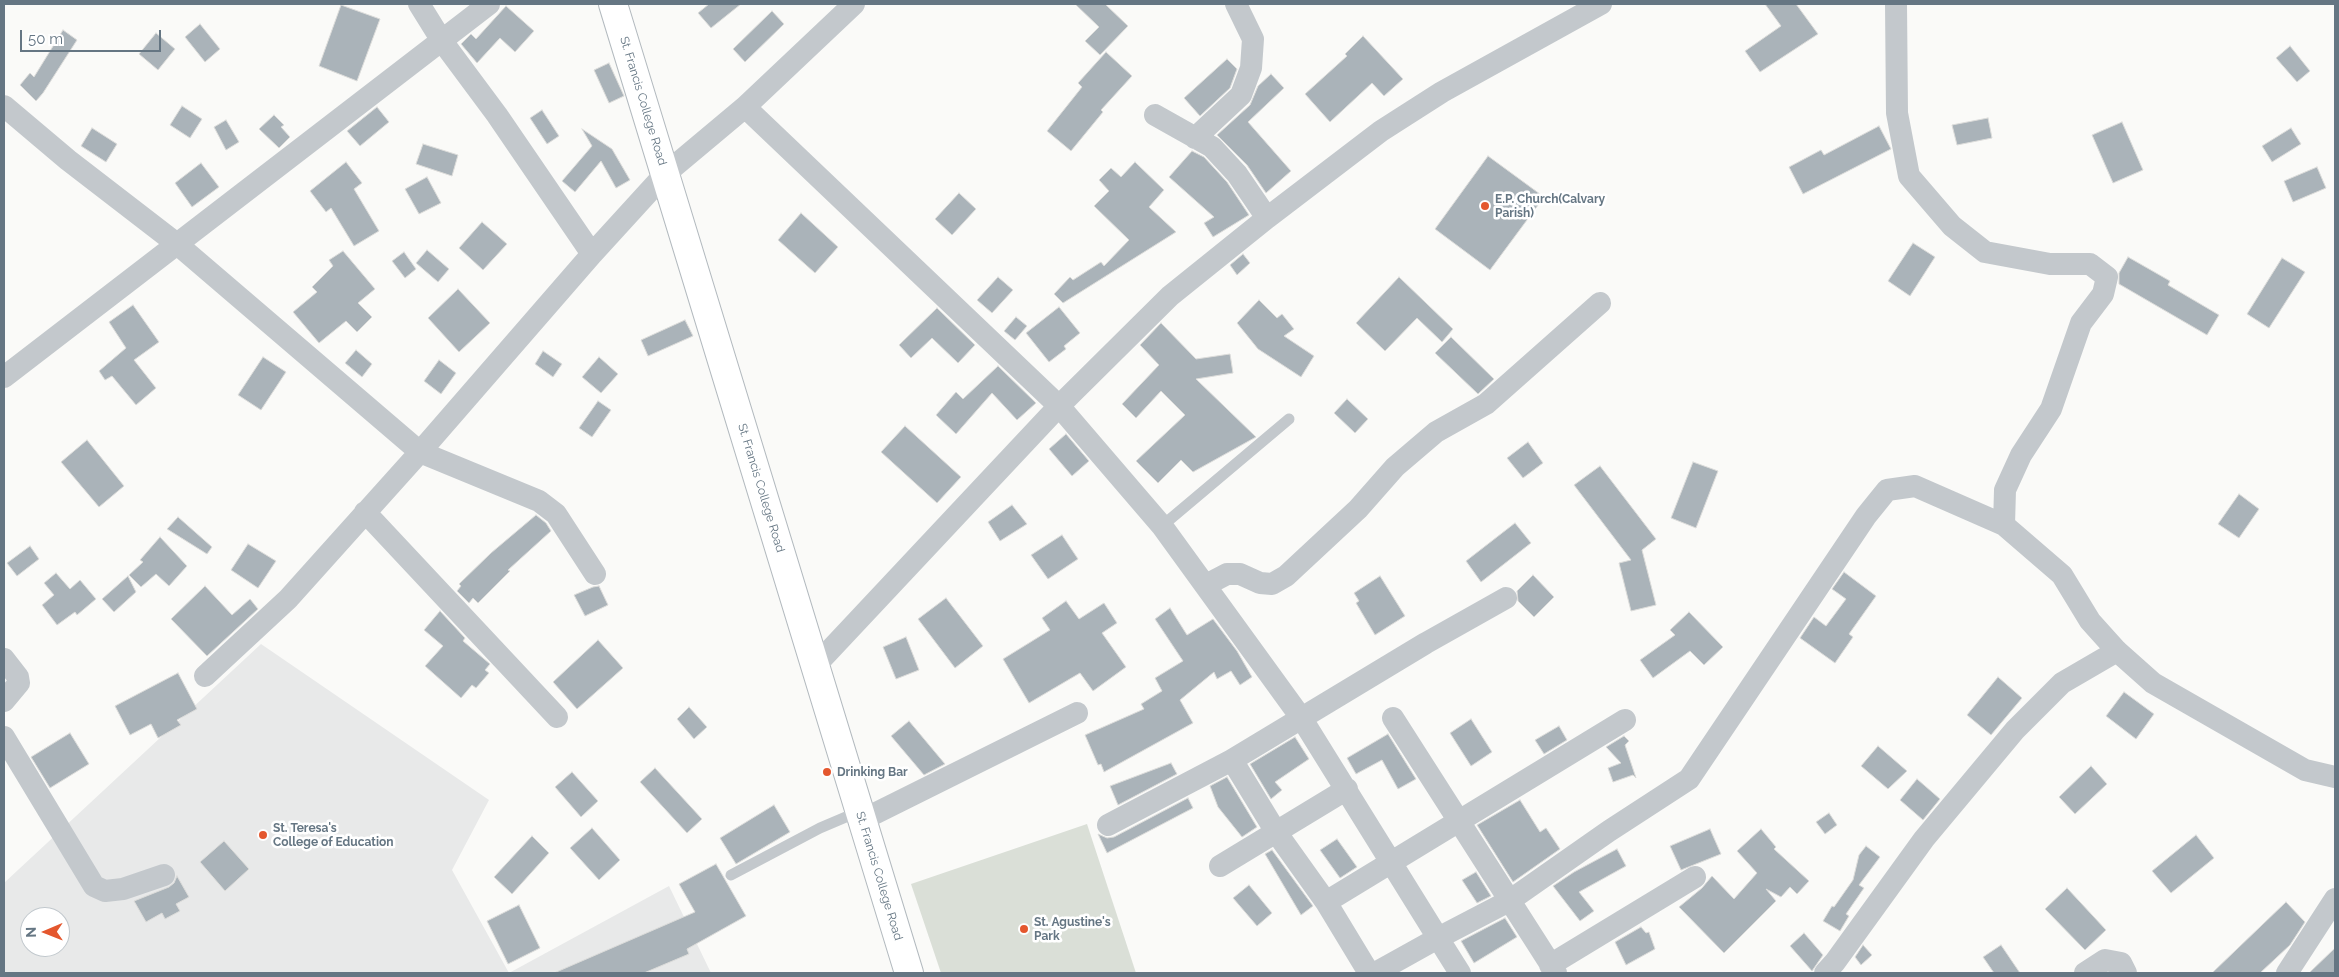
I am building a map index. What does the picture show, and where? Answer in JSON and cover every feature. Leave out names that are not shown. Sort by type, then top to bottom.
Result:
[{"type":"main road","name":"St. Francis College Road","points":[[613,4],[816,665],[861,816],[903,971]]},
{"type":"street","points":[[419,4],[442,41],[497,115],[592,254]]},
{"type":"street","points":[[4,377],[489,4]]},
{"type":"street","points":[[205,676],[288,599],[420,452],[592,254],[665,174],[745,107],[854,4]]},
{"type":"street","points":[[1195,138],[1241,95],[1251,68],[1253,38],[1236,4]]},
{"type":"street","points":[[816,665],[1059,406],[1170,296],[1267,218],[1381,131],[1442,92],[1601,4]]},
{"type":"street","points":[[1896,4],[1897,113],[1909,176],[1952,226],[1986,252],[2050,264],[2090,264],[2107,277],[2103,294],[2081,323],[2051,409],[2021,455],[2005,490],[2004,525]]},
{"type":"street","points":[[4,106],[68,160],[177,244],[420,452],[539,501],[556,514],[595,574]]},
{"type":"street","points":[[745,107],[1059,406],[1162,526],[1302,718],[1460,973]]},
{"type":"street","points":[[1155,115],[1212,147],[1238,174],[1267,218]]},
{"type":"street","points":[[1206,585],[1227,574],[1240,574],[1260,583],[1272,584],[1286,576],[1358,509],[1395,467],[1436,432],[1486,404],[1600,303]]},
{"type":"street","points":[[1375,973],[1509,901],[1609,831],[1689,780],[1861,524],[1887,490],[1915,486],[2004,525],[2062,575],[2090,620],[2117,651],[2153,683],[2305,770],[2335,777]]},
{"type":"street","points":[[365,512],[557,717]]},
{"type":"street","points":[[1108,825],[1232,760],[1426,643],[1506,598]]},
{"type":"street","points":[[1825,973],[1835,962],[1924,839],[2015,730],[2062,683],[2117,651]]},
{"type":"street","points":[[4,659],[18,677],[20,683],[4,701]]},
{"type":"street","points":[[861,816],[1077,713]]},
{"type":"street","points":[[1394,718],[1553,969],[1695,878]]},
{"type":"street","points":[[1326,902],[1392,864],[1625,720]]},
{"type":"street","points":[[4,738],[94,886],[105,891],[122,889],[164,875]]},
{"type":"street","points":[[1232,760],[1276,832],[1326,902],[1368,973]]},
{"type":"street","points":[[1220,866],[1347,789]]},
{"type":"street","points":[[2287,973],[2335,899]]},
{"type":"street","points":[[2085,973],[2105,960],[2120,963],[2126,973]]},
{"type":"lane","points":[[1162,526],[1290,419]]},
{"type":"lane","points":[[730,876],[820,828],[861,816]]},
{"type":"shaded area","name":"St. Teresa's College of Education","points":[[261,644],[489,800],[452,870],[509,973],[4,973],[4,883]]},
{"type":"shaded area","name":"St. Agustine's Park","points":[[1087,824],[1136,973],[941,973],[911,884]]},
{"type":"shaded area","points":[[669,886],[711,973],[509,973]]},
{"type":"building","points":[[709,4],[741,4],[711,28],[698,13]]},
{"type":"building","points":[[1075,4],[1105,4],[1128,26],[1100,55],[1085,41],[1099,27]]},
{"type":"building","points":[[1765,4],[1796,4],[1818,34],[1760,72],[1745,51],[1781,26]]},
{"type":"building","points":[[341,5],[380,19],[357,81],[319,66]]},
{"type":"building","points":[[506,6],[534,31],[515,52],[500,38],[477,63],[461,44],[471,34],[476,39]]},
{"type":"building","points":[[772,11],[784,24],[745,62],[733,49]]},
{"type":"building","points":[[200,24],[220,49],[205,62],[185,37]]},
{"type":"building","points":[[63,30],[77,40],[36,101],[20,85],[30,73],[34,77]]},
{"type":"building","points":[[156,33],[175,49],[158,70],[139,54]]},
{"type":"building","points":[[1363,36],[1403,79],[1384,96],[1372,83],[1330,122],[1305,94],[1347,56],[1345,54]]},
{"type":"building","points":[[2290,46],[2310,71],[2297,82],[2276,58]]},
{"type":"building","points":[[1106,52],[1132,76],[1101,110],[1103,112],[1071,151],[1047,131],[1082,87],[1078,83]]},
{"type":"building","points":[[1227,59],[1237,69],[1230,88],[1200,116],[1184,98]]},
{"type":"building","points":[[609,63],[624,96],[609,103],[594,70]]},
{"type":"building","points":[[1271,74],[1284,88],[1248,122],[1291,171],[1266,193],[1247,165],[1217,135],[1250,105],[1258,86]]},
{"type":"building","points":[[182,106],[202,119],[190,138],[170,125]]},
{"type":"building","points":[[377,107],[389,122],[360,146],[347,131]]},
{"type":"building","points":[[542,110],[559,136],[547,144],[530,118]]},
{"type":"building","points":[[274,115],[284,125],[281,127],[290,137],[279,148],[259,129]]},
{"type":"building","points":[[1988,118],[1992,138],[1957,145],[1952,125]]},
{"type":"building","points":[[226,120],[239,142],[226,150],[214,127]]},
{"type":"building","points":[[2122,122],[2143,170],[2113,183],[2092,135]]},
{"type":"building","points":[[1879,126],[1891,149],[1803,194],[1789,167],[1821,150],[1824,155]]},
{"type":"building","points":[[92,128],[117,144],[106,162],[81,146]]},
{"type":"building","points":[[2291,128],[2301,144],[2272,162],[2262,146]]},
{"type":"building","points":[[582,129],[612,149],[630,180],[616,188],[601,161],[575,192],[562,181],[592,146]]},
{"type":"building","points":[[423,144],[458,155],[452,176],[416,164]]},
{"type":"building","points":[[1192,151],[1204,157],[1227,182],[1249,215],[1213,237],[1204,223],[1214,217],[1169,177]]},
{"type":"building","points":[[1488,156],[1544,197],[1490,270],[1435,229]]},
{"type":"building","points":[[346,162],[362,183],[354,189],[379,231],[354,246],[331,208],[326,212],[310,191]]},
{"type":"building","points":[[1135,162],[1164,190],[1149,207],[1176,232],[1063,303],[1054,294],[1070,277],[1073,280],[1101,262],[1104,266],[1129,240],[1094,206],[1109,191],[1099,180],[1111,168],[1121,177]]},
{"type":"building","points":[[201,163],[219,187],[192,207],[175,183]]},
{"type":"building","points":[[2317,167],[2326,188],[2293,202],[2284,181]]},
{"type":"building","points":[[427,177],[441,203],[419,214],[405,189]]},
{"type":"building","points":[[959,193],[976,209],[952,235],[935,219]]},
{"type":"building","points":[[801,213],[838,247],[815,273],[778,240]]},
{"type":"building","points":[[482,222],[507,244],[483,270],[459,248]]},
{"type":"building","points":[[1913,243],[1935,257],[1910,296],[1888,281]]},
{"type":"building","points":[[427,250],[449,269],[438,282],[416,263]]},
{"type":"building","points":[[343,251],[375,289],[358,303],[372,317],[357,332],[346,321],[319,343],[293,312],[317,292],[312,287],[333,266],[329,260]]},
{"type":"building","points":[[404,252],[416,269],[405,278],[392,261]]},
{"type":"building","points":[[1243,254],[1250,263],[1237,275],[1230,265]]},
{"type":"building","points":[[2128,257],[2170,281],[2168,285],[2219,315],[2207,335],[2119,284],[2119,273]]},
{"type":"building","points":[[2282,258],[2305,272],[2269,328],[2247,314]]},
{"type":"building","points":[[998,277],[1013,290],[992,313],[977,300]]},
{"type":"building","points":[[1399,277],[1453,329],[1442,342],[1417,318],[1385,351],[1356,323]]},
{"type":"building","points":[[458,289],[490,323],[459,352],[428,318]]},
{"type":"building","points":[[1259,300],[1277,318],[1282,314],[1294,329],[1284,336],[1314,356],[1301,377],[1258,349],[1237,323]]},
{"type":"building","points":[[133,305],[159,342],[134,360],[156,388],[136,405],[112,376],[105,380],[99,371],[126,348],[109,322]]},
{"type":"building","points":[[1059,307],[1080,333],[1064,346],[1066,349],[1049,362],[1026,333]]},
{"type":"building","points":[[937,308],[975,345],[958,363],[932,338],[911,358],[899,345]]},
{"type":"building","points":[[1016,317],[1027,326],[1015,340],[1004,331]]},
{"type":"building","points":[[685,320],[693,336],[648,356],[641,340]]},
{"type":"building","points":[[1161,323],[1196,359],[1230,354],[1233,373],[1196,379],[1256,437],[1193,472],[1181,460],[1158,483],[1136,461],[1185,415],[1161,391],[1136,418],[1122,404],[1159,365],[1140,345]]},
{"type":"building","points":[[1451,337],[1494,379],[1478,394],[1435,353]]},
{"type":"building","points":[[356,350],[372,364],[362,377],[345,363]]},
{"type":"building","points":[[543,351],[562,364],[553,377],[535,364]]},
{"type":"building","points":[[263,357],[286,372],[261,410],[238,395]]},
{"type":"building","points":[[599,357],[618,374],[601,393],[582,377]]},
{"type":"building","points":[[439,360],[456,373],[441,394],[424,381]]},
{"type":"building","points":[[998,366],[1036,403],[1017,420],[992,393],[956,434],[936,415],[956,392],[963,399]]},
{"type":"building","points":[[1347,399],[1368,419],[1355,433],[1334,413]]},
{"type":"building","points":[[598,401],[611,410],[592,437],[579,428]]},
{"type":"building","points":[[905,426],[961,477],[937,503],[881,452]]},
{"type":"building","points":[[1066,434],[1089,461],[1072,476],[1049,449]]},
{"type":"building","points":[[87,440],[124,486],[99,507],[61,462]]},
{"type":"building","points":[[1528,442],[1543,463],[1523,478],[1507,458]]},
{"type":"building","points":[[1693,462],[1718,471],[1696,528],[1671,518]]},
{"type":"building","points":[[1600,466],[1656,539],[1642,550],[1656,605],[1631,611],[1619,563],[1631,560],[1574,485]]},
{"type":"building","points":[[2239,494],[2259,509],[2239,538],[2218,524]]},
{"type":"building","points":[[1012,505],[1027,524],[1000,541],[988,522]]},
{"type":"building","points":[[536,515],[546,523],[551,531],[508,570],[510,571],[478,603],[473,598],[469,603],[457,591],[461,586],[459,584],[491,553]]},
{"type":"building","points":[[178,517],[212,547],[207,554],[167,529]]},
{"type":"building","points":[[1515,523],[1531,543],[1481,582],[1466,561]]},
{"type":"building","points":[[1062,535],[1078,559],[1048,579],[1031,555]]},
{"type":"building","points":[[160,537],[187,566],[169,586],[156,574],[141,587],[129,575],[143,562],[140,560]]},
{"type":"building","points":[[248,544],[276,561],[258,588],[231,570]]},
{"type":"building","points":[[30,546],[39,559],[17,576],[7,563]]},
{"type":"building","points":[[1844,572],[1876,596],[1849,634],[1853,637],[1835,663],[1800,638],[1814,617],[1826,626],[1846,599],[1832,589]]},
{"type":"building","points":[[56,573],[70,589],[80,580],[96,599],[77,615],[75,612],[57,625],[42,605],[54,595],[44,583]]},
{"type":"building","points":[[1533,575],[1554,597],[1534,617],[1518,601],[1517,591]]},
{"type":"building","points":[[128,576],[136,592],[114,612],[102,599]]},
{"type":"building","points":[[1380,576],[1405,616],[1375,635],[1356,603],[1359,601],[1354,593]]},
{"type":"building","points":[[205,586],[232,615],[250,599],[258,609],[207,656],[171,619]]},
{"type":"building","points":[[599,586],[608,605],[585,616],[574,595]]},
{"type":"building","points":[[946,598],[983,646],[955,668],[918,619]]},
{"type":"building","points":[[1066,601],[1079,619],[1104,603],[1117,623],[1102,633],[1126,667],[1093,691],[1080,673],[1029,703],[1003,659],[1050,630],[1042,618]]},
{"type":"building","points":[[1170,608],[1187,635],[1213,619],[1237,651],[1252,677],[1240,685],[1231,671],[1217,679],[1214,672],[1180,700],[1193,723],[1104,772],[1101,764],[1098,765],[1085,735],[1144,709],[1141,704],[1162,691],[1155,678],[1183,661],[1155,619]]},
{"type":"building","points":[[440,611],[465,638],[463,641],[490,664],[485,670],[489,673],[476,688],[472,685],[461,698],[425,666],[443,646],[424,630]]},
{"type":"building","points":[[1689,612],[1723,647],[1704,665],[1690,651],[1653,678],[1640,660],[1675,635],[1670,630]]},
{"type":"building","points":[[906,637],[919,670],[896,679],[883,647]]},
{"type":"building","points":[[598,640],[623,668],[577,709],[553,682]]},
{"type":"building","points":[[178,673],[197,709],[177,720],[181,725],[158,738],[151,724],[130,735],[115,706]]},
{"type":"building","points":[[1998,677],[2022,698],[1991,735],[1967,715]]},
{"type":"building","points":[[2124,692],[2154,714],[2136,739],[2106,716]]},
{"type":"building","points":[[689,707],[707,727],[694,739],[677,719]]},
{"type":"building","points":[[1471,719],[1492,752],[1471,766],[1450,733]]},
{"type":"building","points":[[909,721],[945,764],[924,775],[891,736]]},
{"type":"building","points":[[1559,726],[1567,740],[1544,754],[1535,740]]},
{"type":"building","points":[[70,733],[89,764],[50,788],[31,757]]},
{"type":"building","points":[[1388,734],[1416,779],[1398,789],[1382,760],[1356,774],[1347,758]]},
{"type":"building","points":[[1624,736],[1629,741],[1625,745],[1636,778],[1633,775],[1613,782],[1608,768],[1621,763],[1606,747]]},
{"type":"building","points":[[1295,737],[1309,759],[1275,782],[1282,790],[1271,799],[1250,764]]},
{"type":"building","points":[[1878,746],[1907,771],[1888,789],[1861,766]]},
{"type":"building","points":[[1171,763],[1177,774],[1118,805],[1110,786]]},
{"type":"building","points":[[2091,766],[2107,784],[2075,814],[2059,797]]},
{"type":"building","points":[[655,768],[702,819],[687,833],[640,782]]},
{"type":"building","points":[[572,772],[598,801],[581,817],[555,787]]},
{"type":"building","points":[[1227,777],[1257,827],[1242,837],[1218,807],[1210,786]]},
{"type":"building","points":[[1917,779],[1940,799],[1923,820],[1900,800]]},
{"type":"building","points":[[1188,798],[1193,808],[1107,853],[1098,834],[1107,838],[1114,837]]},
{"type":"building","points":[[1520,800],[1540,832],[1546,828],[1560,849],[1513,882],[1477,825]]},
{"type":"building","points":[[774,805],[790,832],[736,864],[720,838]]},
{"type":"building","points":[[1829,813],[1837,825],[1825,834],[1816,822]]},
{"type":"building","points":[[592,828],[620,860],[599,880],[570,848]]},
{"type":"building","points":[[1710,829],[1721,854],[1681,870],[1670,846]]},
{"type":"building","points":[[1761,829],[1776,847],[1774,849],[1809,881],[1797,894],[1790,887],[1781,897],[1766,889],[1776,901],[1724,953],[1679,907],[1702,888],[1712,876],[1734,899],[1757,873],[1737,851]]},
{"type":"building","points":[[2196,835],[2214,858],[2171,893],[2152,871]]},
{"type":"building","points":[[532,836],[549,853],[512,894],[494,877]]},
{"type":"building","points":[[1337,839],[1357,867],[1340,878],[1320,850]]},
{"type":"building","points":[[224,841],[249,869],[225,891],[200,862]]},
{"type":"building","points":[[1866,846],[1880,857],[1859,885],[1864,888],[1846,914],[1849,916],[1840,931],[1823,921],[1832,906],[1834,907],[1853,880],[1859,855]]},
{"type":"building","points":[[1617,849],[1626,866],[1579,892],[1594,911],[1580,921],[1553,886],[1574,872]]},
{"type":"building","points":[[1272,850],[1313,906],[1301,915],[1265,854]]},
{"type":"building","points":[[716,864],[746,916],[687,949],[689,954],[644,973],[554,973],[695,912],[679,884]]},
{"type":"building","points":[[1476,872],[1491,896],[1477,903],[1462,880]]},
{"type":"building","points":[[177,876],[189,897],[176,904],[180,911],[165,919],[162,913],[146,922],[134,901],[169,887],[174,883]]},
{"type":"building","points":[[1249,885],[1272,913],[1257,926],[1233,898]]},
{"type":"building","points":[[2067,888],[2106,930],[2085,950],[2045,909]]},
{"type":"building","points":[[2286,902],[2305,922],[2290,945],[2260,973],[2212,973]]},
{"type":"building","points":[[519,905],[540,948],[508,964],[487,921]]},
{"type":"building","points":[[1505,918],[1517,937],[1474,963],[1461,941]]},
{"type":"building","points":[[1641,927],[1646,933],[1649,932],[1655,949],[1626,965],[1615,942]]},
{"type":"building","points":[[1804,933],[1823,955],[1812,971],[1790,946]]},
{"type":"building","points":[[1863,945],[1872,955],[1861,965],[1855,957]]},
{"type":"building","points":[[2001,945],[2020,973],[1994,973],[1983,957]]},
{"type":"building","points":[[2335,948],[2335,973],[2309,973]]},
{"type":"place","name":"E.P. Church(Calvary Parish)","points":[[1485,206]]},
{"type":"place","name":"Drinking Bar","points":[[827,772]]},
{"type":"place","name":"St. Teresa's College of Education","points":[[263,835]]},
{"type":"place","name":"St. Agustine's Park","points":[[1024,929]]}]
